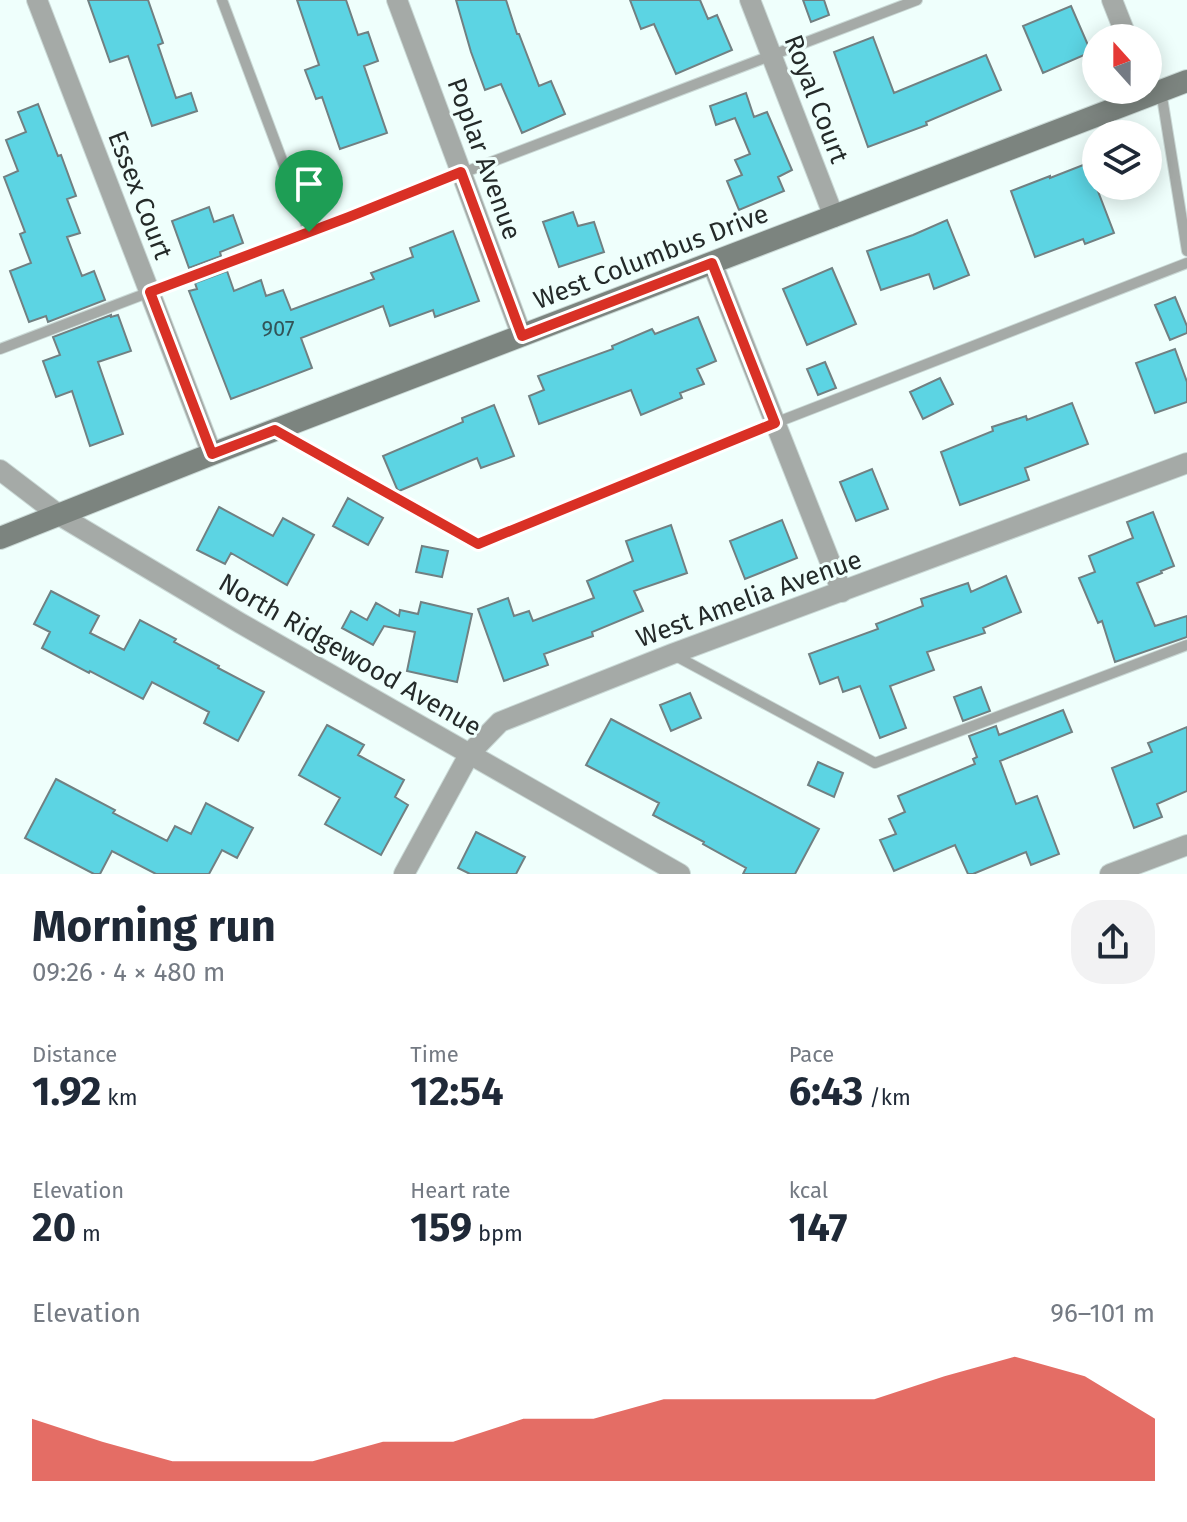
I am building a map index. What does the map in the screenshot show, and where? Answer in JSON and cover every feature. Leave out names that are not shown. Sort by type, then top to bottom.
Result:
[{"type":"main road","name":"West Columbus Drive","points":[[1162,89],[1187,81]]},
{"type":"main road","name":"West Columbus Drive","points":[[0,538],[1121,104]]},
{"type":"street","name":"Essex Court","points":[[37,0],[212,454]]},
{"type":"street","name":"Poplar Avenue","points":[[397,0],[522,336]]},
{"type":"street","name":"Royal Court","points":[[750,0],[834,217]]},
{"type":"street","points":[[1112,0],[1121,24]]},
{"type":"street","points":[[712,263],[842,592]]},
{"type":"street","name":"West Amelia Avenue","points":[[404,874],[470,753],[500,722],[672,654],[1187,463]]},
{"type":"street","name":"North Ridgewood Avenue","points":[[0,470],[59,515],[240,623],[680,874]]},
{"type":"street","points":[[1110,874],[1187,845]]},
{"type":"lane","points":[[222,0],[309,232]]},
{"type":"lane","points":[[0,349],[917,0]]},
{"type":"lane","points":[[1155,104],[1187,251]]},
{"type":"lane","points":[[275,430],[478,544],[775,423],[1187,263]]},
{"type":"lane","points":[[672,654],[875,763],[1187,645]]},
{"type":"building","points":[[88,0],[148,0],[163,43],[158,45],[176,98],[191,93],[197,111],[152,126],[128,56],[110,62]]},
{"type":"building","points":[[297,0],[346,0],[358,35],[368,32],[378,61],[364,66],[387,133],[340,149],[322,97],[316,99],[305,70],[319,65]]},
{"type":"building","points":[[456,0],[506,0],[539,86],[551,81],[565,114],[522,133],[501,84],[485,90]]},
{"type":"building","points":[[630,0],[700,0],[708,19],[717,15],[732,50],[676,74],[654,24],[641,29]]},
{"type":"building","points":[[803,0],[824,0],[829,15],[811,22]]},
{"type":"building","points":[[1071,6],[1082,31],[1082,56],[1043,73],[1023,26]]},
{"type":"building","points":[[873,37],[894,93],[986,55],[1001,90],[926,122],[927,125],[868,147],[834,52]]},
{"type":"building","points":[[746,93],[754,117],[767,112],[792,170],[778,177],[784,191],[739,210],[727,181],[742,175],[735,160],[750,154],[735,118],[716,125],[710,106]]},
{"type":"building","points":[[38,104],[76,196],[67,199],[80,233],[67,237],[82,276],[94,271],[105,300],[48,322],[46,316],[29,322],[10,271],[31,263],[20,234],[25,232],[4,177],[18,171],[6,140],[26,132],[18,112]]},
{"type":"building","points":[[1082,165],[1082,200],[1101,200],[1114,233],[1085,244],[1083,239],[1035,257],[1011,191]]},
{"type":"building","points":[[209,207],[214,222],[233,215],[243,243],[220,252],[221,256],[189,268],[172,221]]},
{"type":"building","points":[[573,212],[578,226],[594,222],[604,252],[559,267],[543,222]]},
{"type":"building","points":[[947,220],[969,275],[934,289],[929,274],[881,290],[867,251]]},
{"type":"building","points":[[453,231],[479,301],[435,317],[433,310],[390,326],[383,306],[301,338],[312,368],[231,399],[189,291],[197,289],[195,283],[227,271],[234,291],[261,280],[266,296],[283,290],[291,310],[374,279],[371,273],[413,257],[410,248]]},
{"type":"building","points":[[832,268],[856,324],[807,345],[783,289]]},
{"type":"building","points":[[1175,297],[1187,333],[1170,340],[1155,305]]},
{"type":"building","points":[[118,315],[131,351],[98,362],[123,434],[90,446],[72,391],[56,397],[43,361],[60,355],[53,337]]},
{"type":"building","points":[[698,317],[716,361],[697,369],[704,384],[680,393],[682,398],[641,415],[631,390],[539,424],[529,396],[544,390],[538,376],[613,349],[612,346],[652,329],[655,334]]},
{"type":"building","points":[[1175,349],[1187,382],[1187,402],[1155,413],[1136,363]]},
{"type":"building","points":[[825,362],[836,388],[818,395],[807,369]]},
{"type":"building","points":[[940,378],[953,404],[923,419],[910,392]]},
{"type":"building","points":[[1072,403],[1088,444],[1025,468],[1029,480],[960,505],[941,452],[993,431],[992,427],[1026,416],[1027,420]]},
{"type":"building","points":[[494,405],[514,456],[481,468],[477,458],[399,491],[397,489],[383,456],[463,422],[462,418]]},
{"type":"building","points":[[872,469],[888,509],[856,521],[840,482]]},
{"type":"building","points":[[348,498],[383,518],[368,545],[333,526]]},
{"type":"building","points":[[219,507],[273,536],[283,518],[314,535],[287,585],[231,553],[225,564],[197,550]]},
{"type":"building","points":[[1153,512],[1174,566],[1137,583],[1155,626],[1187,616],[1187,637],[1115,662],[1102,621],[1098,623],[1079,578],[1095,572],[1089,556],[1133,538],[1127,522]]},
{"type":"building","points":[[782,520],[797,558],[745,579],[730,541]]},
{"type":"building","points":[[671,525],[687,573],[634,591],[643,611],[592,632],[593,636],[544,654],[548,665],[504,681],[478,609],[508,598],[514,616],[529,611],[533,621],[594,598],[587,581],[633,561],[626,541]]},
{"type":"building","points":[[422,546],[448,551],[442,577],[416,572]]},
{"type":"building","points":[[1006,576],[1021,612],[983,628],[985,633],[927,652],[934,670],[890,686],[906,728],[880,738],[860,686],[843,692],[838,677],[820,684],[809,654],[878,629],[876,624],[923,606],[921,599],[968,583],[971,592]]},
{"type":"building","points":[[51,591],[99,616],[90,633],[124,650],[140,620],[264,692],[238,741],[204,723],[209,712],[152,682],[143,699],[42,648],[50,632],[34,624]]},
{"type":"building","points":[[421,602],[472,614],[457,682],[407,671],[415,632],[384,626],[373,645],[342,628],[351,611],[367,620],[376,603],[399,616],[400,610],[418,614]]},
{"type":"building","points":[[981,687],[990,711],[963,721],[954,697]]},
{"type":"building","points":[[690,693],[701,718],[671,731],[660,705]]},
{"type":"building","points":[[1063,710],[1072,732],[1000,761],[1016,804],[1037,796],[1059,854],[1031,865],[1026,852],[968,874],[955,845],[894,871],[880,840],[896,834],[889,819],[905,812],[898,796],[975,764],[973,759],[977,757],[969,736],[996,726],[999,735]]},
{"type":"building","points":[[611,719],[819,829],[795,874],[743,874],[746,868],[653,815],[659,803],[586,765]]},
{"type":"building","points":[[327,725],[364,745],[358,755],[404,780],[395,797],[408,805],[381,855],[325,824],[340,798],[299,775]]},
{"type":"building","points":[[1187,727],[1187,791],[1157,804],[1162,817],[1134,828],[1112,768],[1152,752],[1148,743]]},
{"type":"building","points":[[818,762],[843,773],[834,797],[808,785]]},
{"type":"building","points":[[56,779],[167,841],[175,826],[191,834],[206,803],[253,828],[237,858],[222,850],[209,874],[156,874],[112,851],[100,874],[94,874],[25,838]]},
{"type":"building","points":[[476,832],[525,857],[516,874],[470,874],[458,868]]},
{"type":"route","points":[[461,172],[522,336],[712,263],[775,423],[478,544],[275,430],[212,454],[150,292],[309,232],[461,172]]}]
